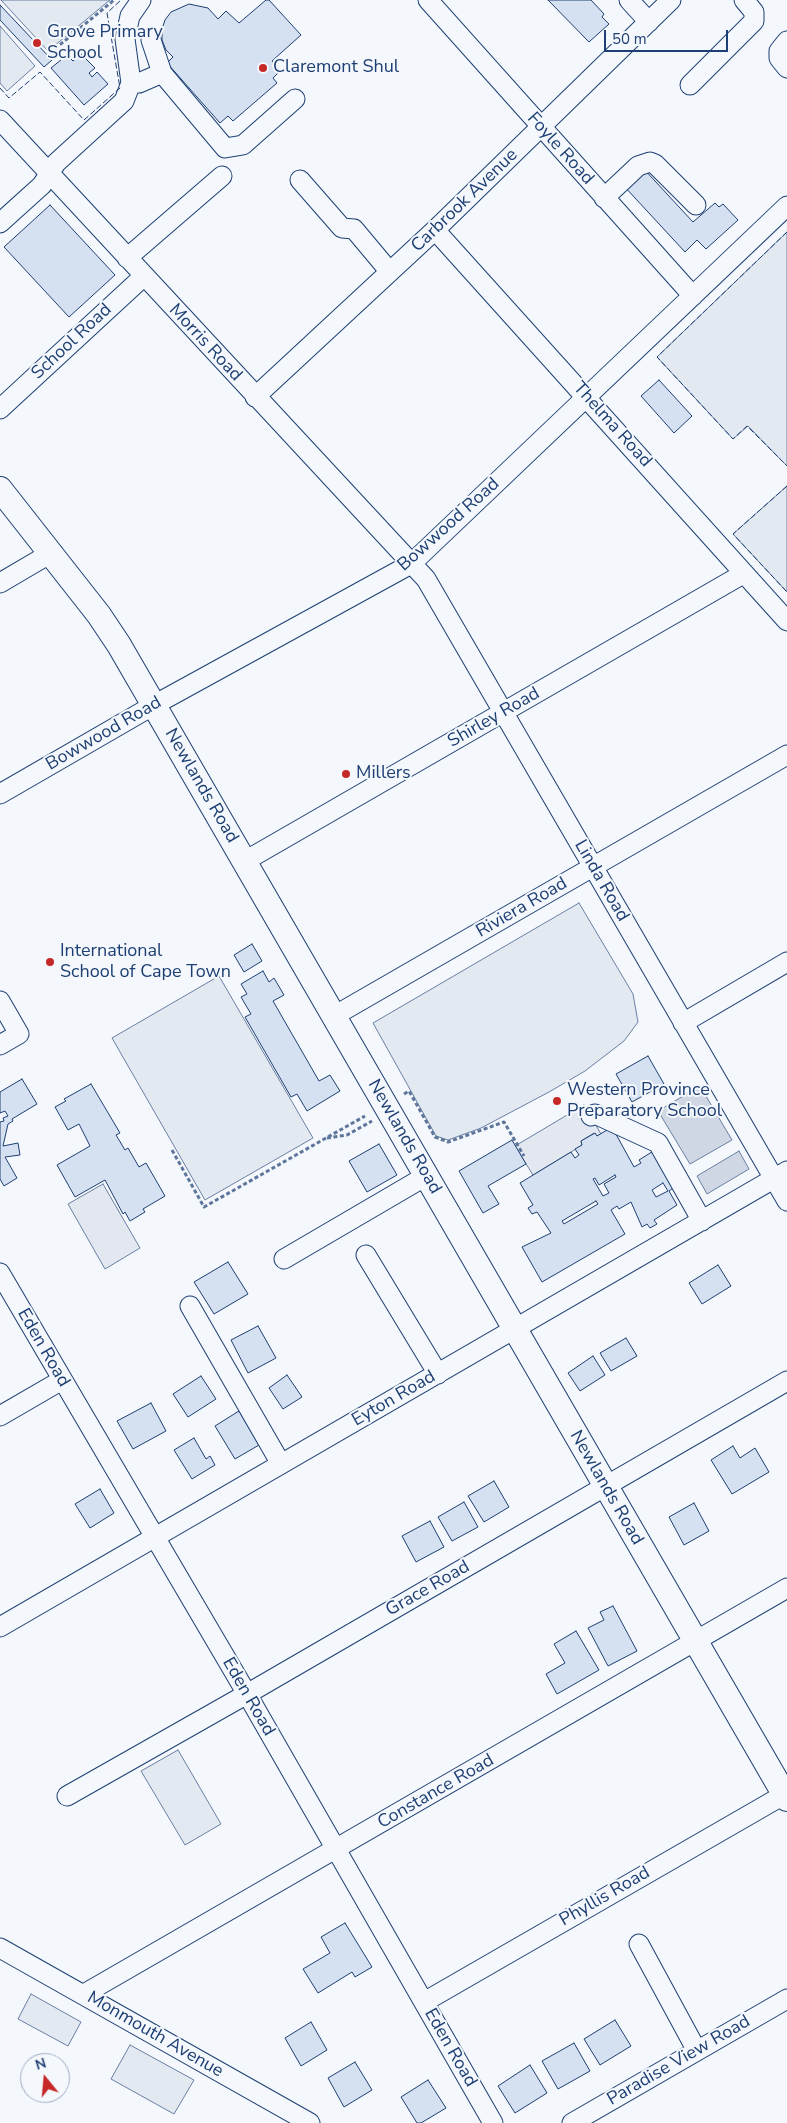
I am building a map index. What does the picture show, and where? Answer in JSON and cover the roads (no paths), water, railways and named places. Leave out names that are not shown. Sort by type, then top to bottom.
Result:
[{"type":"main road","name":"Newlands Road","points":[[0,489],[99,614],[154,705],[605,1486],[786,1795]]},
{"type":"street","points":[[0,223],[42,185],[56,163],[120,105],[129,93],[131,83],[125,39],[130,16],[141,0]]},
{"type":"street","name":"Foyle Road","points":[[428,0],[693,296]]},
{"type":"street","points":[[629,0],[649,22]]},
{"type":"street","name":"Carbrook Avenue","points":[[255,397],[435,230],[671,0]]},
{"type":"street","points":[[690,85],[754,21],[754,12],[744,0]]},
{"type":"street","points":[[151,40],[162,73],[225,148],[243,145],[295,99]]},
{"type":"street","points":[[787,41],[779,51],[779,58],[787,68]]},
{"type":"street","points":[[131,83],[139,83],[162,73]]},
{"type":"street","name":"Morris Road","points":[[0,120],[411,564]]},
{"type":"street","points":[[604,198],[638,166],[650,162],[655,164],[696,205]]},
{"type":"street","points":[[127,258],[222,176]]},
{"type":"street","points":[[300,180],[342,228],[354,229],[390,272]]},
{"type":"street","name":"Bowwood Road","points":[[0,794],[154,705],[411,564],[787,206]]},
{"type":"street","name":"Thelma Road","points":[[435,230],[787,621]]},
{"type":"street","name":"School Road","points":[[0,409],[144,276]]},
{"type":"street","points":[[0,583],[52,553]]},
{"type":"street","name":"Linda Road","points":[[411,564],[426,579],[684,1023],[781,1175],[787,1200]]},
{"type":"street","name":"Shirley Road","points":[[245,861],[743,574]]},
{"type":"street","name":"Riviera Road","points":[[334,1016],[787,755]]},
{"type":"street","points":[[684,1023],[787,962]]},
{"type":"street","points":[[0,1001],[19,1034],[0,1045]]},
{"type":"street","points":[[591,1116],[595,1114],[658,1143],[702,1221]]},
{"type":"street","name":"Eyton Road","points":[[0,1627],[781,1175]]},
{"type":"street","points":[[284,1259],[426,1176]]},
{"type":"street","points":[[366,1255],[438,1374]]},
{"type":"street","name":"Eden Road","points":[[0,1273],[247,1694],[493,2123]]},
{"type":"street","points":[[190,1306],[281,1464]]},
{"type":"street","points":[[0,1416],[62,1380]]},
{"type":"street","name":"Grace Road","points":[[67,1796],[247,1694],[787,1381]]},
{"type":"street","name":"Constance Road","points":[[84,1994],[787,1588]]},
{"type":"street","name":"Phyllis Road","points":[[424,2002],[786,1795]]},
{"type":"street","points":[[639,1944],[697,2051]]},
{"type":"street","name":"Monmouth Avenue","points":[[0,1948],[310,2123]]},
{"type":"street","name":"Paradise View Road","points":[[572,2123],[787,1999]]},
{"type":"place","name":"Grove Primary School","points":[[37,43]]},
{"type":"place","name":"Claremont Shul","points":[[263,68]]},
{"type":"place","name":"Millers","points":[[346,774]]},
{"type":"place","name":"International School of Cape Town","points":[[50,962]]},
{"type":"place","name":"Western Province Preparatory School","points":[[557,1101]]}]
